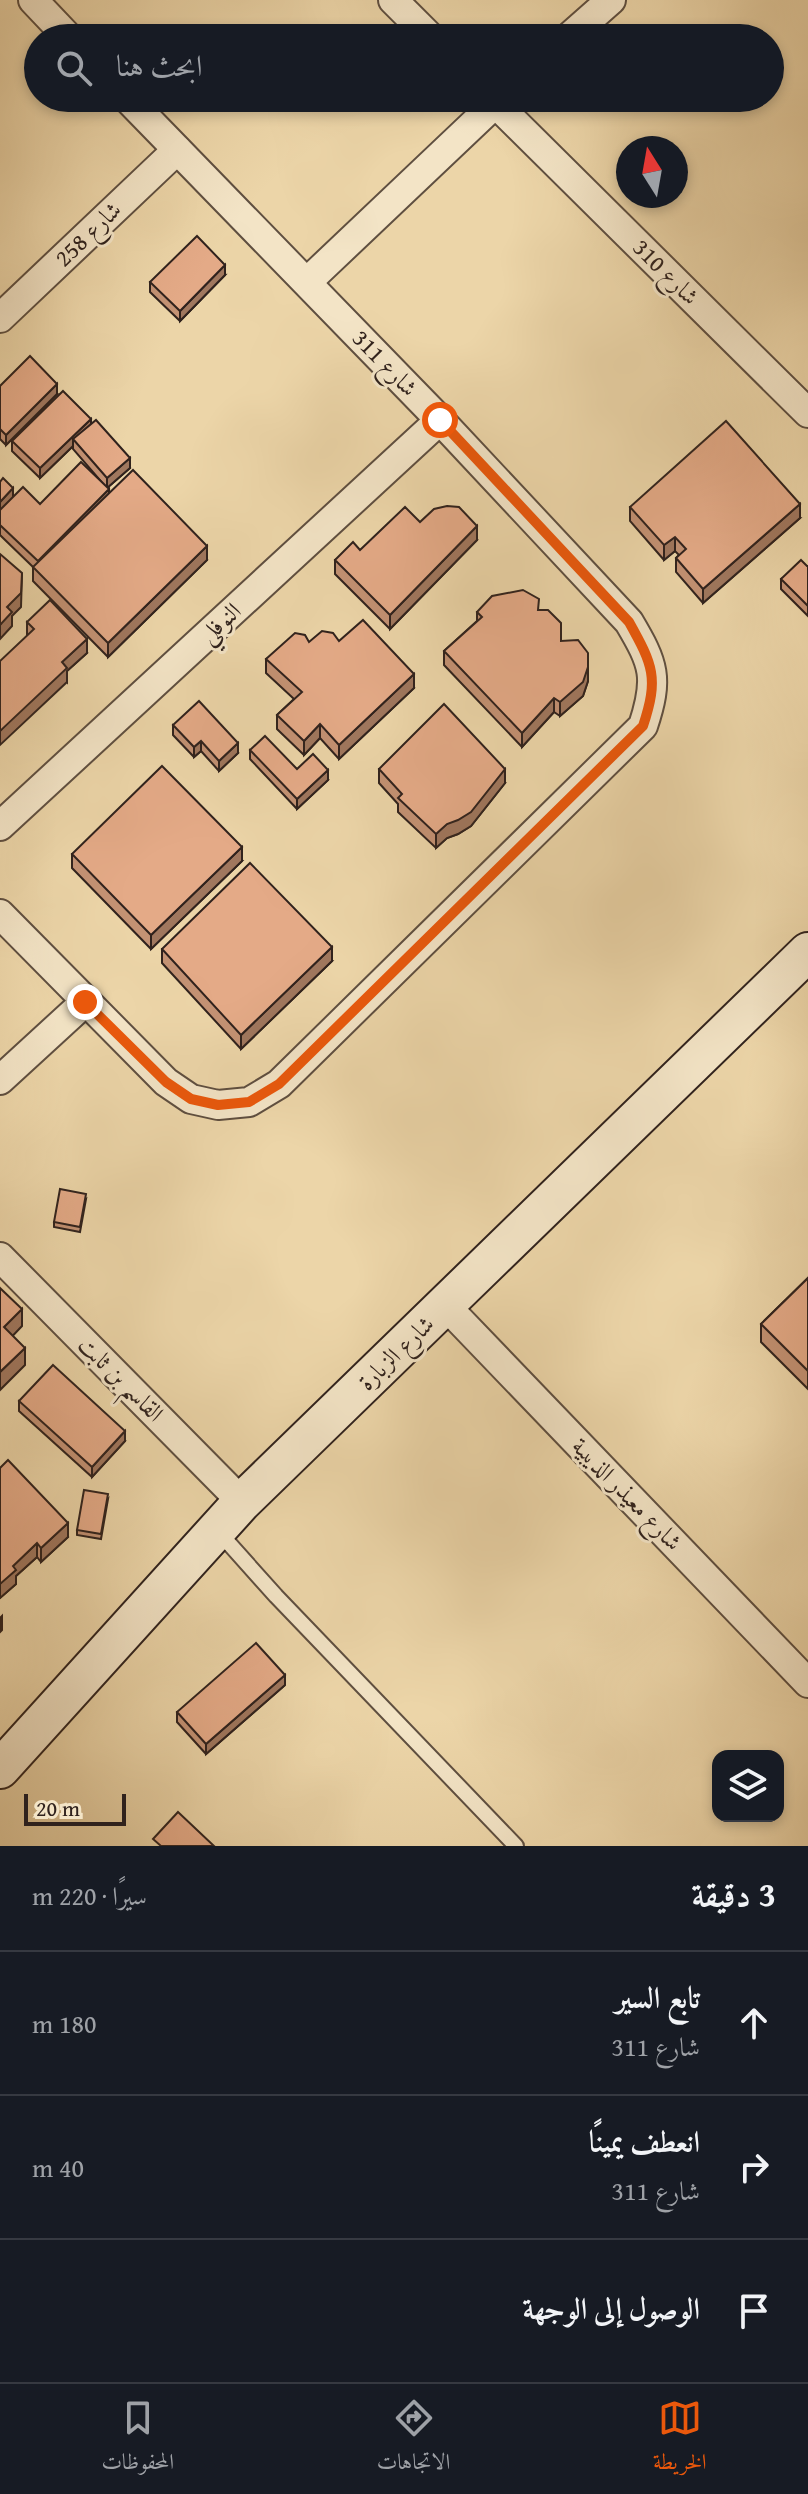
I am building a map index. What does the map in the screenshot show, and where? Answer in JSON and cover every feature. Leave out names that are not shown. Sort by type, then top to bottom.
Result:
[{"type":"street","points":[[33,0],[56,24]]},
{"type":"street","points":[[393,0],[417,24]]},
{"type":"street","points":[[584,24],[611,0]]},
{"type":"street","name":"شارع 311","points":[[0,914],[166,1082],[191,1099],[218,1105],[249,1102],[279,1084],[643,726],[652,702],[654,674],[629,622],[440,420],[140,112]]},
{"type":"street","points":[[307,282],[484,112]]},
{"type":"street","name":"شارع 310","points":[[508,112],[808,413]]},
{"type":"street","name":"شارع 258","points":[[0,318],[177,150]]},
{"type":"street","name":"النوفلي","points":[[0,826],[440,420]]},
{"type":"street","name":"شارع الزبارة","points":[[0,1769],[242,1502],[808,952]]},
{"type":"street","points":[[0,1080],[85,1002]]},
{"type":"street","name":"القاسم بن ثابت","points":[[0,1257],[242,1502]]},
{"type":"street","name":"شارع معيذر الذيبية","points":[[445,1305],[808,1683]]},
{"type":"lane","points":[[217,1530],[276,1596],[516,1846]]},
{"type":"building","points":[[197,236],[225,265],[180,311],[150,282]]},
{"type":"building","points":[[30,356],[57,384],[6,435],[0,429],[0,386]]},
{"type":"building","points":[[63,391],[91,419],[40,468],[12,441]]},
{"type":"building","points":[[96,420],[130,458],[107,478],[73,439]]},
{"type":"building","points":[[726,421],[800,504],[703,589],[676,558],[686,549],[675,537],[664,545],[630,507]]},
{"type":"building","points":[[81,462],[109,489],[38,561],[0,525],[0,510],[23,487],[40,504]]},
{"type":"building","points":[[133,470],[207,546],[108,643],[33,567]]},
{"type":"building","points":[[3,478],[13,488],[0,502],[0,482]]},
{"type":"building","points":[[405,507],[420,522],[434,509],[459,507],[477,526],[390,615],[335,560],[353,542],[360,550]]},
{"type":"building","points":[[0,554],[22,573],[21,593],[7,607],[12,612],[0,625]]},
{"type":"building","points":[[801,560],[808,566],[808,606],[781,579]]},
{"type":"building","points":[[523,590],[539,599],[538,610],[548,610],[561,623],[561,641],[578,640],[588,653],[588,667],[583,682],[560,702],[554,698],[522,733],[444,651],[482,617],[477,612],[492,596]]},
{"type":"building","points":[[50,600],[87,639],[62,662],[67,668],[0,731],[0,661],[34,629],[27,622]]},
{"type":"building","points":[[363,620],[414,674],[339,745],[320,724],[304,741],[277,715],[302,692],[266,659],[295,633],[305,635],[309,642],[322,631],[333,633],[339,641]]},
{"type":"building","points":[[199,701],[238,743],[219,761],[201,741],[194,747],[173,725]]},
{"type":"building","points":[[444,704],[505,769],[471,812],[447,824],[436,834],[398,798],[402,794],[379,769]]},
{"type":"building","points":[[265,736],[297,769],[313,754],[328,770],[297,799],[250,750]]},
{"type":"building","points":[[162,766],[242,847],[151,935],[72,854]]},
{"type":"building","points":[[250,863],[332,947],[241,1035],[162,949]]},
{"type":"building","points":[[60,1189],[86,1194],[80,1227],[54,1222]]},
{"type":"building","points":[[808,1278],[808,1371],[761,1324]]},
{"type":"building","points":[[0,1288],[22,1309],[4,1327],[25,1348],[0,1372]]},
{"type":"building","points":[[53,1365],[125,1431],[92,1467],[19,1401]]},
{"type":"building","points":[[8,1460],[68,1523],[41,1548],[37,1543],[13,1566],[16,1570],[0,1584],[0,1468]]},
{"type":"building","points":[[84,1490],[108,1494],[101,1534],[77,1530]]},
{"type":"building","points":[[256,1643],[285,1675],[206,1744],[177,1712]]},
{"type":"building","points":[[178,1812],[214,1846],[161,1846],[153,1839]]},
{"type":"route","points":[[85,1002],[166,1082],[191,1099],[218,1105],[249,1102],[279,1084],[643,726],[652,702],[654,674],[629,622],[440,420]]}]
